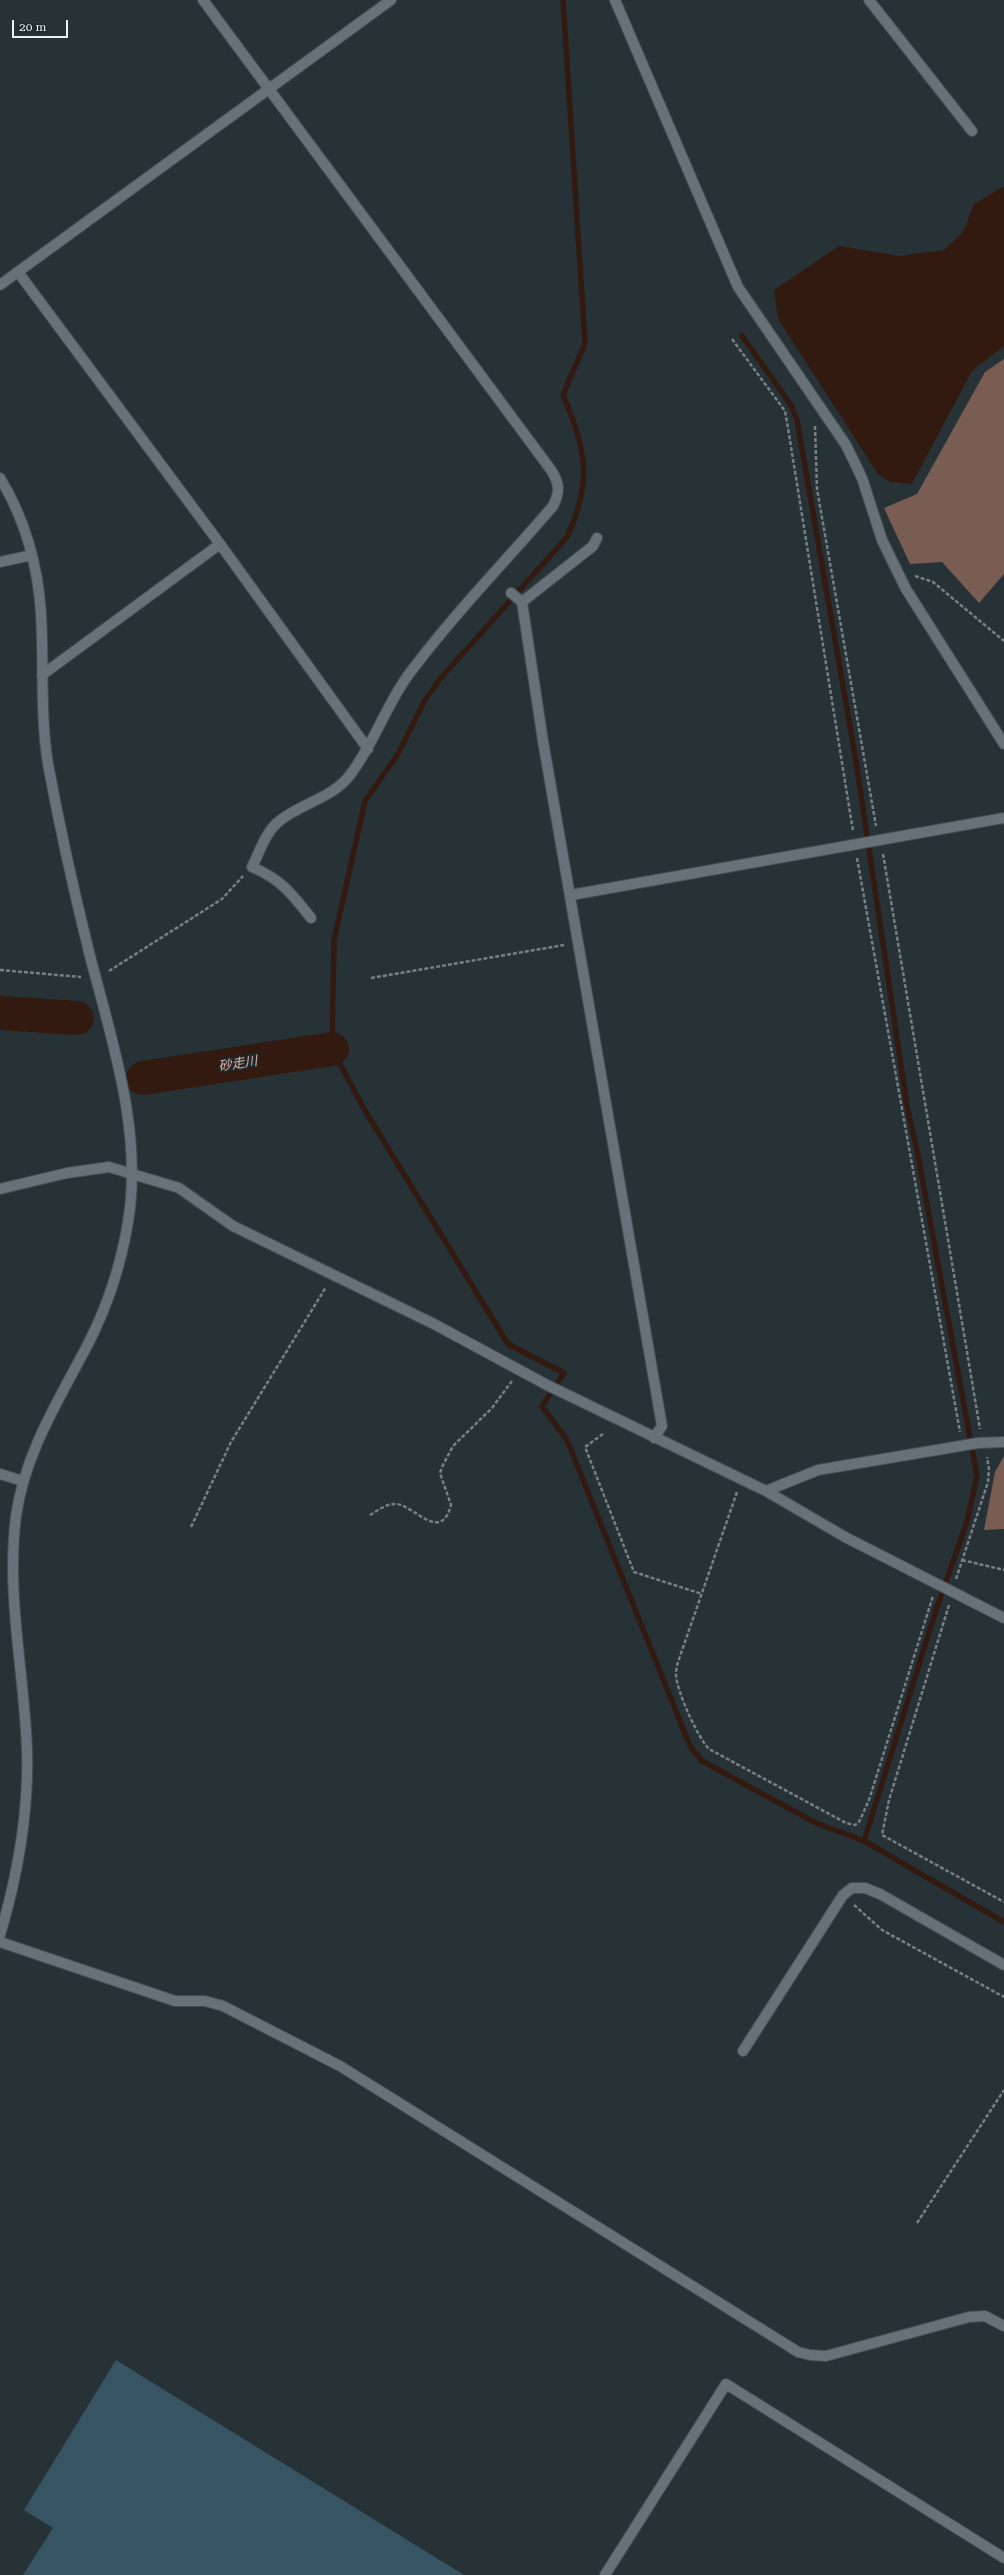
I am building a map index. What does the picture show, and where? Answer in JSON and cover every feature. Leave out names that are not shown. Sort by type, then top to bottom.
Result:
[{"type":"street","points":[[204,0],[551,470],[559,486],[559,495],[553,506],[443,630],[408,676],[368,749],[349,777],[317,801],[288,815],[276,824],[267,836],[252,867],[272,876],[290,892],[311,918]]},
{"type":"street","points":[[0,285],[245,105],[270,90],[392,0]]},
{"type":"street","points":[[615,0],[738,287],[846,445],[862,478],[882,540],[916,606],[1004,744]]},
{"type":"street","points":[[869,0],[972,131]]},
{"type":"street","points":[[18,272],[220,544],[368,749]]},
{"type":"street","points":[[0,478],[11,496],[24,529],[32,555],[38,586],[41,617],[42,675],[47,758],[65,857],[122,1080],[133,1174],[127,1228],[120,1264],[108,1301],[89,1341],[47,1416],[23,1481],[16,1515],[13,1575],[15,1627],[27,1751],[25,1817],[13,1890],[0,1935]]},
{"type":"street","points":[[522,602],[593,546],[597,538]]},
{"type":"street","points":[[42,675],[220,544]]},
{"type":"street","points":[[0,562],[32,555]]},
{"type":"street","points":[[511,594],[522,602],[543,741],[571,895],[662,1426],[654,1438]]},
{"type":"street","points":[[571,895],[1004,818]]},
{"type":"street","points":[[0,1189],[67,1173],[109,1168],[179,1188],[233,1226],[434,1324],[547,1385],[766,1491],[845,1537],[1004,1618]]},
{"type":"street","points":[[766,1491],[818,1470],[980,1443],[1004,1442]]},
{"type":"street","points":[[0,1474],[23,1481]]},
{"type":"street","points":[[743,2051],[843,1895],[852,1888],[865,1888],[880,1894],[1004,1965]]},
{"type":"street","points":[[0,1942],[175,2001],[205,2001],[223,2006],[340,2066],[798,2352],[810,2355],[826,2356],[969,2317],[985,2316],[1004,2326]]},
{"type":"street","points":[[605,2575],[726,2384],[1004,2558]]},
{"type":"path","points":[[732,339],[781,406],[788,422],[858,845],[964,1446]]},
{"type":"path","points":[[820,407],[814,443],[817,489],[879,841],[883,855],[980,1443],[990,1469],[988,1482],[962,1560],[947,1613],[888,1800],[882,1835],[1004,1902]]},
{"type":"path","points":[[902,578],[917,576],[933,582],[1004,641]]},
{"type":"path","points":[[0,970],[62,977],[96,977],[117,967],[222,899],[252,867]]},
{"type":"path","points":[[371,978],[579,942]]},
{"type":"path","points":[[191,1527],[231,1442],[333,1276]]},
{"type":"path","points":[[370,1515],[389,1505],[396,1504],[428,1521],[436,1522],[444,1518],[451,1505],[440,1473],[443,1465],[453,1446],[492,1408],[521,1371]]},
{"type":"path","points":[[603,1434],[585,1448],[634,1572],[702,1594]]},
{"type":"path","points":[[743,1481],[729,1511],[676,1674],[682,1695],[703,1743],[710,1749],[762,1779],[846,1823],[855,1825],[859,1822],[869,1800],[929,1604],[938,1585]]},
{"type":"path","points":[[962,1560],[1004,1570]]},
{"type":"path","points":[[843,1895],[882,1930],[1004,1997]]},
{"type":"path","points":[[917,2223],[1004,2090]]},
{"type":"shaded area","points":[[1004,186],[1004,346],[972,371],[912,484],[890,482],[878,474],[778,319],[774,290],[839,246],[899,256],[944,250],[963,232],[974,204]]},
{"type":"shaded area","points":[[1004,359],[1004,574],[979,603],[942,562],[910,564],[884,508],[917,494],[985,372]]},
{"type":"shaded area","points":[[1004,1456],[1004,1529],[984,1530],[995,1472]]},
{"type":"building","points":[[116,2360],[464,2575],[23,2575],[53,2528],[24,2510]]},
{"type":"waterway","points":[[563,0],[585,343],[563,395],[571,414],[581,449],[583,465],[581,499],[567,537],[440,679],[425,700],[398,754],[365,801],[334,940],[332,1049],[364,1109],[508,1344],[564,1373],[542,1406],[567,1440],[690,1746],[702,1761],[816,1823],[864,1841],[1004,1922]]},
{"type":"waterway","points":[[742,336],[791,405],[797,420],[856,761],[907,1106],[917,1150],[977,1476],[967,1522],[937,1607],[864,1841]]},
{"type":"waterway","name":"砂走川","points":[[0,1013],[77,1018]]},
{"type":"waterway","name":"砂走川","points":[[143,1078],[332,1049]]}]
